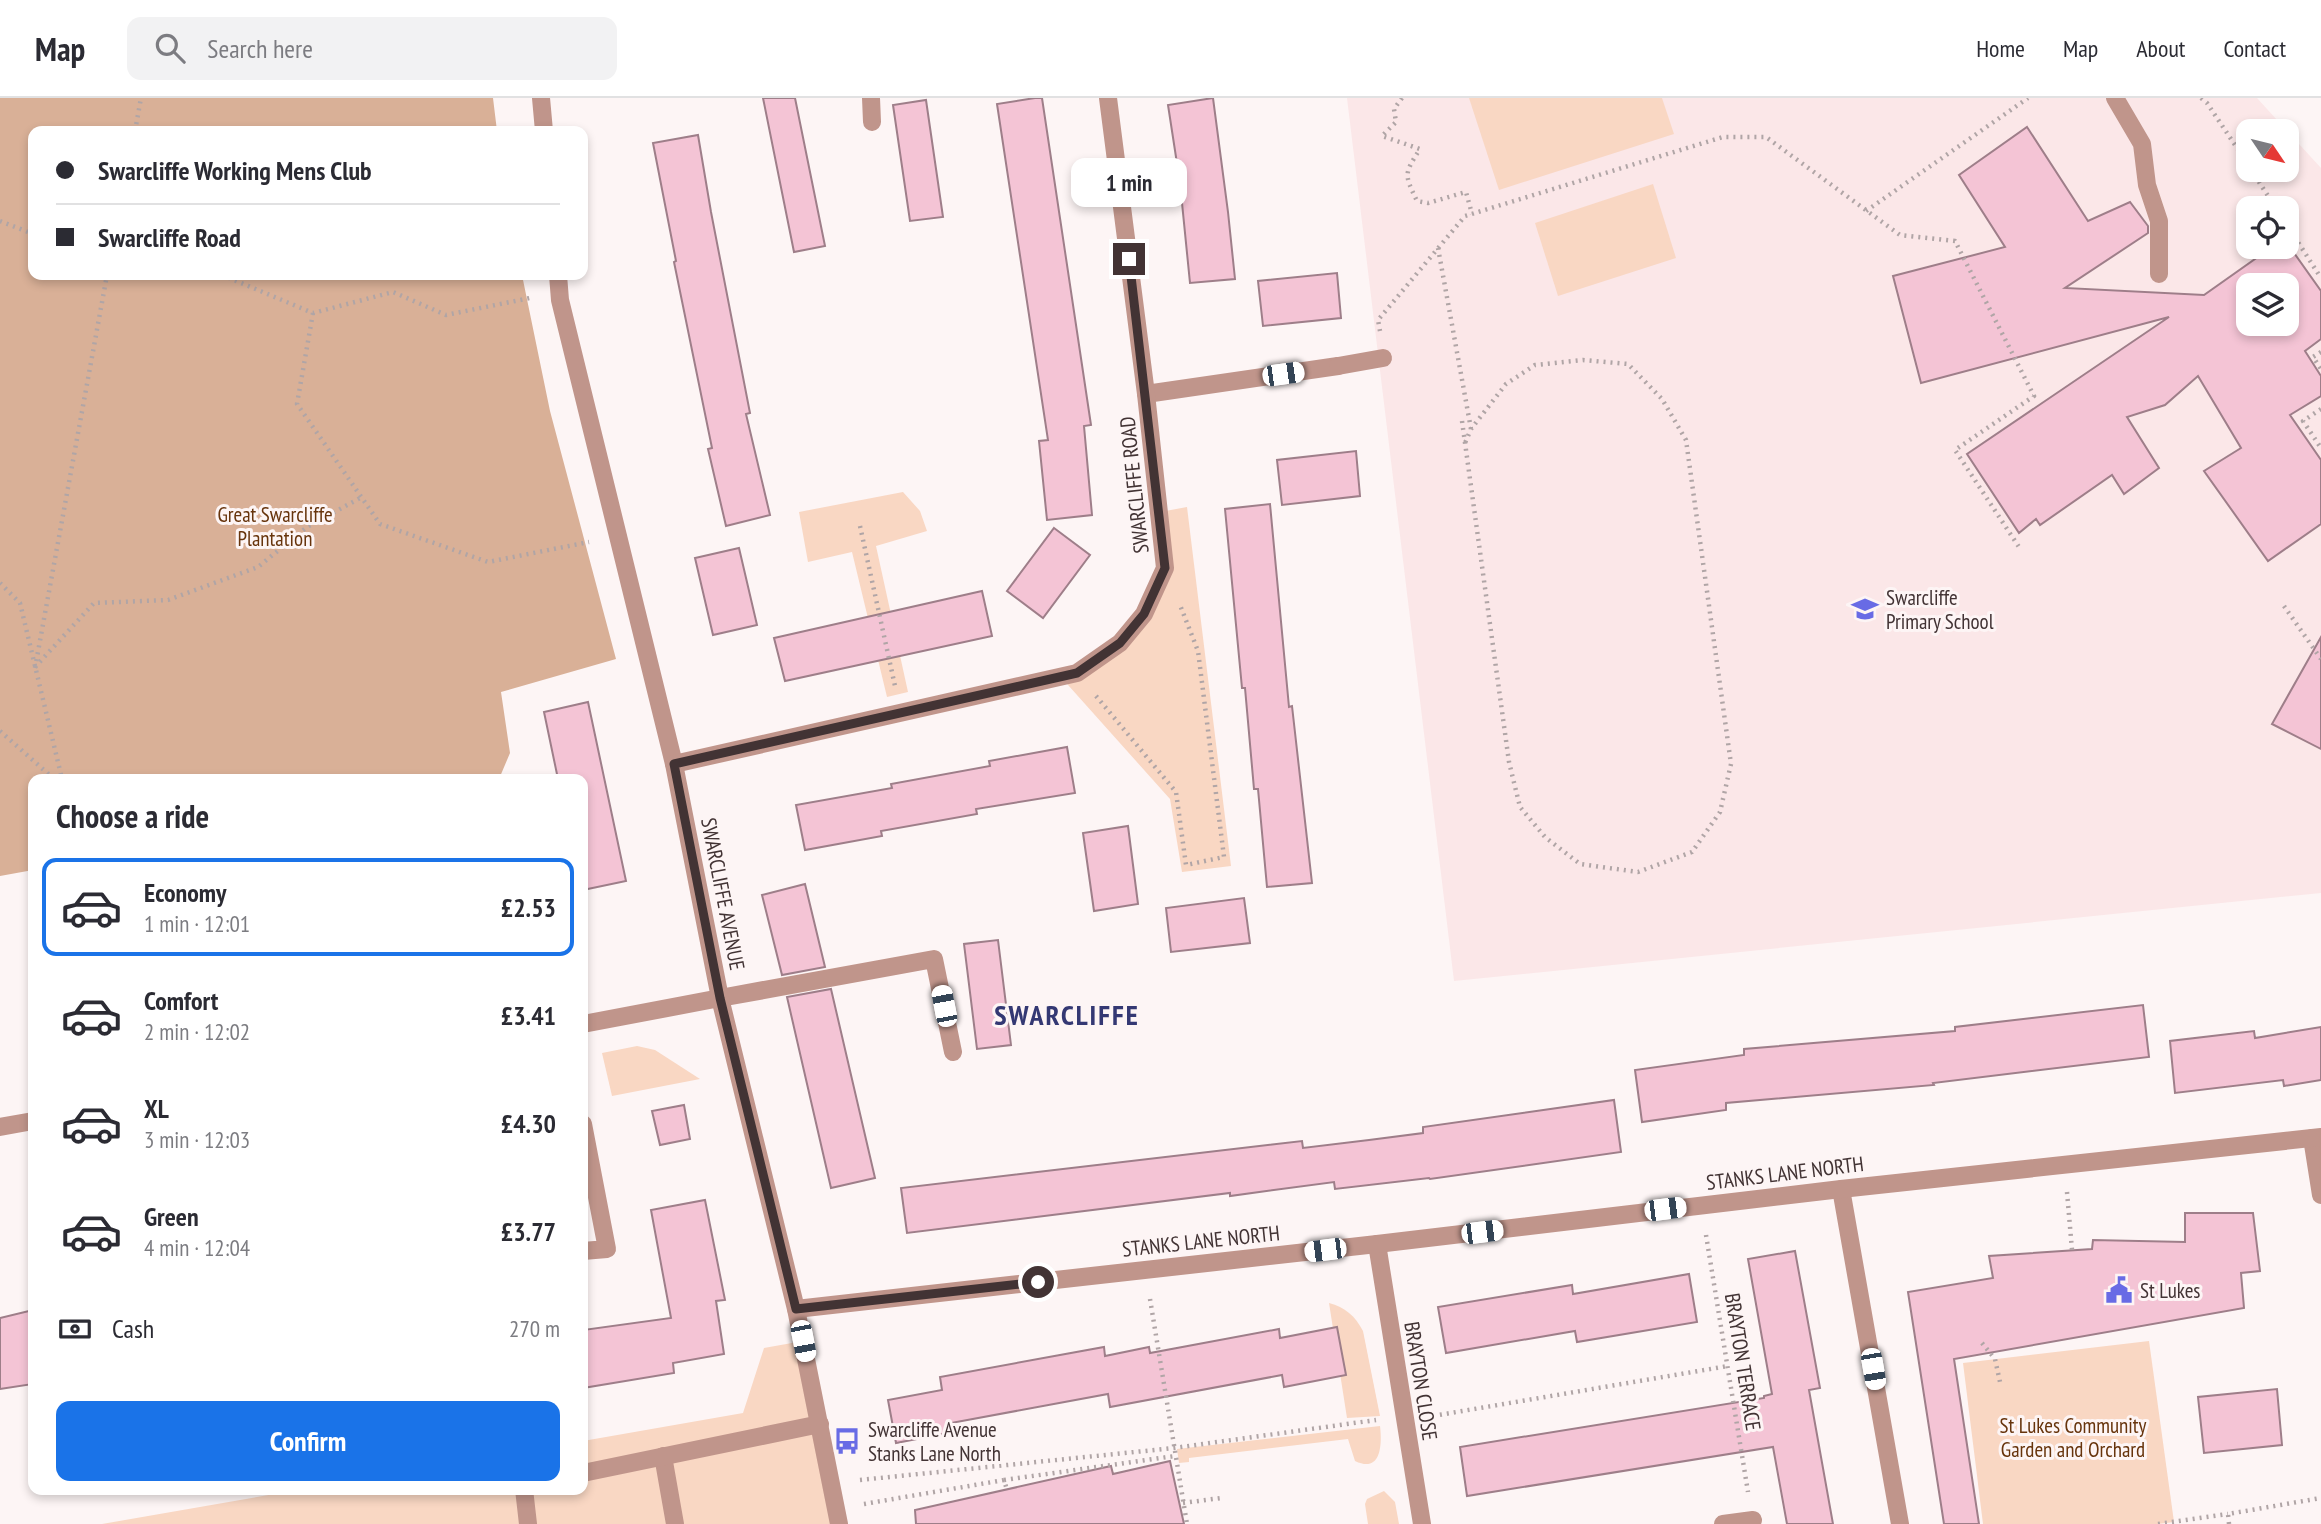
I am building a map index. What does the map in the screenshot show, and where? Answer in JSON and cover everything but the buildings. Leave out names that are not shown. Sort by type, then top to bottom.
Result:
[{"type":"street","points":[[541,98],[544,126]]},
{"type":"street","points":[[871,98],[872,122]]},
{"type":"street","name":"SWARCLIFFE ROAD","points":[[674,764],[1077,673],[1120,643],[1144,614],[1165,568],[1108,98]]},
{"type":"street","points":[[2115,98],[2142,144],[2147,185],[2160,221],[2159,274]]},
{"type":"street","name":"SWARCLIFFE AVENUE","points":[[559,284],[674,764],[720,998],[796,1309],[838,1516]]},
{"type":"street","points":[[1146,394],[1383,358]]},
{"type":"street","points":[[588,1023],[934,959],[953,1052]]},
{"type":"street","points":[[0,1127],[28,1122]]},
{"type":"street","points":[[2316,1137],[2321,1195]]},
{"type":"street","name":"STANKS LANE NORTH","points":[[796,1309],[2316,1137]]},
{"type":"street","points":[[588,1150],[607,1249],[588,1251]]},
{"type":"street","points":[[1841,1189],[1900,1524]]},
{"type":"street","name":"BRAYTON CLOSE","points":[[1377,1244],[1422,1524]]},
{"type":"street","points":[[588,1472],[820,1424]]},
{"type":"street","points":[[663,1456],[675,1524]]},
{"type":"street","points":[[525,1495],[528,1524]]},
{"type":"street","points":[[1723,1524],[1753,1520]]},
{"type":"path","points":[[136,126],[141,98]]},
{"type":"path","points":[[1402,98],[1394,109],[1396,122],[1382,136],[1420,149],[1406,170],[1406,178],[1417,201],[1427,203],[1466,192],[1472,214]]},
{"type":"path","points":[[1867,211],[2028,98]]},
{"type":"path","points":[[2201,98],[2236,147]]},
{"type":"path","points":[[1383,358],[1378,320],[1465,216],[1723,137],[1766,137],[1900,234],[1955,241],[1985,295],[2034,396],[1955,450],[2019,547]]},
{"type":"path","points":[[0,221],[28,232]]},
{"type":"path","points":[[2299,244],[2321,278]]},
{"type":"path","points":[[1438,248],[1471,429]]},
{"type":"path","points":[[35,668],[106,280]]},
{"type":"path","points":[[234,280],[313,313],[393,292],[446,315],[559,284]]},
{"type":"path","points":[[313,313],[297,404],[380,524],[488,562],[618,536]]},
{"type":"path","points":[[2321,352],[2314,357],[2321,369]]},
{"type":"path","points":[[1462,421],[1465,443],[1509,762],[1520,807],[1545,837],[1580,864],[1638,872],[1692,852],[1720,812],[1731,764],[1686,440],[1662,399],[1628,364],[1583,360],[1535,365],[1506,384],[1471,429],[1465,443]]},
{"type":"path","points":[[2321,409],[2303,421],[2321,448]]},
{"type":"path","points":[[35,668],[94,603],[169,600],[258,566],[307,527],[362,497]]},
{"type":"path","points":[[860,526],[901,713]]},
{"type":"path","points":[[1077,673],[1176,792],[1186,865],[1224,857],[1198,651],[1165,568]]},
{"type":"path","points":[[0,583],[20,603],[61,774]]},
{"type":"path","points":[[2284,606],[2321,659]]},
{"type":"path","points":[[0,731],[48,774]]},
{"type":"path","points":[[2064,1164],[2072,1250]]},
{"type":"path","name":"BRAYTON TERRACE","points":[[1701,1206],[1753,1520]]},
{"type":"path","points":[[1145,1270],[1187,1524]]},
{"type":"path","points":[[1982,1343],[1996,1359],[2000,1382]]},
{"type":"path","points":[[831,1483],[1174,1448],[1386,1419],[1404,1421],[1728,1366]]},
{"type":"path","points":[[838,1516],[1004,1480],[1175,1455]]},
{"type":"path","points":[[1004,1480],[1007,1490]]},
{"type":"path","points":[[1183,1503],[1221,1498]]},
{"type":"path","points":[[2158,1524],[2321,1499]]},
{"type":"path","points":[[2228,1514],[2229,1524]]},
{"type":"shaded area","name":"Swarcliffe Primary School","points":[[1347,98],[2257,98],[2276,119],[2236,119],[2236,182],[2300,182],[2300,145],[2321,168],[2321,893],[1454,981]]},
{"type":"green space","name":"Great Swarcliffe Plantation","points":[[0,98],[493,98],[496,126],[28,126],[28,280],[523,280],[550,411],[616,659],[501,692],[510,753],[501,774],[28,774],[28,871],[0,876]]},
{"type":"green space","points":[[1469,98],[1662,98],[1674,134],[1499,190]]},
{"type":"green space","points":[[1653,184],[1676,258],[1558,296],[1535,223]]},
{"type":"green space","points":[[903,492],[920,511],[927,531],[876,546],[908,692],[887,697],[852,552],[808,562],[799,512]]},
{"type":"green space","points":[[1187,507],[1231,866],[1182,872],[1170,799],[1060,676],[1120,643],[1165,568],[1160,512]]},
{"type":"green space","points":[[637,1046],[655,1050],[700,1079],[612,1096],[602,1053]]},
{"type":"green space","points":[[1329,1303],[1349,1313],[1363,1331],[1380,1416],[1347,1418]]},
{"type":"green space","points":[[803,1341],[839,1524],[102,1524],[269,1495],[588,1495],[588,1440],[743,1413],[764,1348]]},
{"type":"green space","name":"St Lukes Community Garden and Orchard","points":[[2149,1341],[2174,1522],[1983,1524],[1963,1363]]},
{"type":"green space","points":[[1380,1426],[1380,1448],[1371,1463],[1355,1461],[1348,1439],[1189,1458],[1189,1462],[1179,1463],[1177,1449]]},
{"type":"green space","points":[[1384,1491],[1395,1502],[1399,1524],[1368,1524],[1365,1504],[1367,1499]]},
{"type":"place","name":"Swarcliffe Primary School","points":[[1865,609]]},
{"type":"place","name":"St Lukes","points":[[2119,1290]]},
{"type":"place","name":"Swarcliffe Avenue Stanks Lane North","points":[[847,1441]]},
{"type":"district","name":"SWARCLIFFE","points":[[1067,1014]]},
{"type":"route","points":[[1038,1282],[796,1309],[720,998],[674,764],[1077,673],[1120,643],[1144,614],[1165,568],[1129,259]]}]
